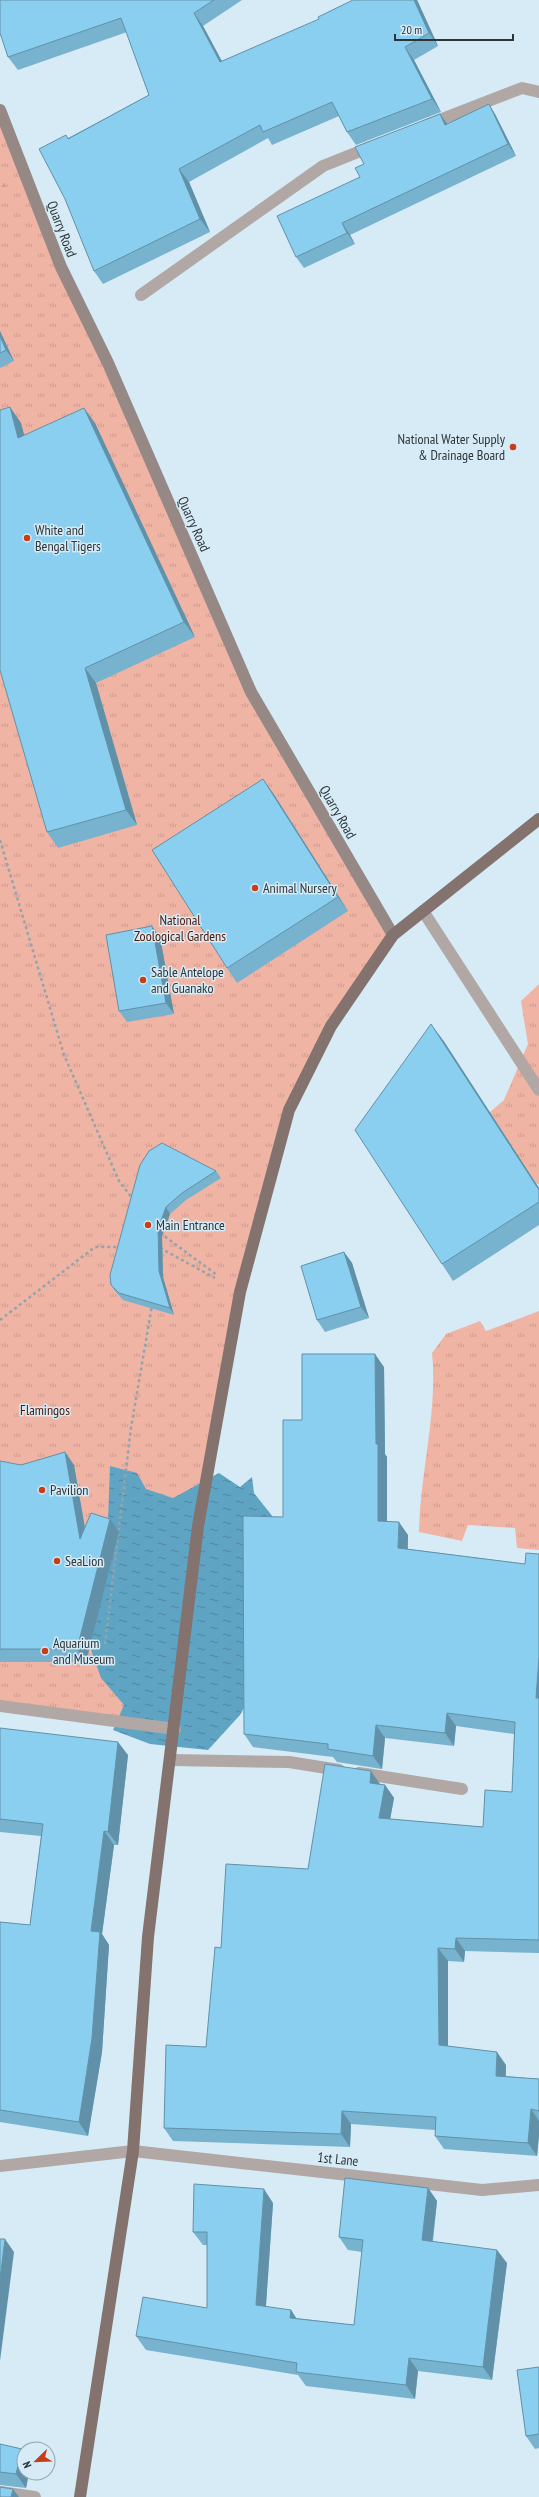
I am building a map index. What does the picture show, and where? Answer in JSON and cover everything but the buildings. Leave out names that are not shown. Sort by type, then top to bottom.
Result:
[{"type":"main road","points":[[80,2497],[133,2152],[148,1937],[175,1729],[198,1526],[240,1292],[289,1110],[331,1026],[392,935],[539,819]]},
{"type":"street","points":[[419,128],[522,88],[539,92]]},
{"type":"street","name":"Quarry Road","points":[[0,110],[61,267],[108,363],[251,692],[392,935]]},
{"type":"street","points":[[141,295],[323,166],[382,143]]},
{"type":"street","points":[[423,911],[539,1090]]},
{"type":"street","points":[[0,1706],[175,1729]]},
{"type":"street","points":[[171,1760],[289,1762],[462,1790]]},
{"type":"street","name":"1st Lane","points":[[0,2166],[133,2152],[482,2190],[539,2185]]},
{"type":"street","points":[[0,2492],[35,2497]]},
{"type":"path","points":[[0,840],[64,1055],[119,1181],[133,1199]]},
{"type":"path","points":[[157,1230],[162,1236],[240,1292]]},
{"type":"path","points":[[0,1320],[95,1247],[125,1247]]},
{"type":"path","points":[[154,1248],[162,1248],[240,1292]]},
{"type":"path","points":[[160,1256],[162,1248]]},
{"type":"path","points":[[105,1644],[131,1428],[152,1301]]},
{"type":"green space","name":"National Zoological Gardens","points":[[0,110],[61,267],[251,692],[393,935],[331,1026],[289,1110],[240,1292],[175,1729],[0,1706]]},
{"type":"green space","points":[[0,173],[9,195],[0,197]]},
{"type":"green space","points":[[539,984],[539,1184],[506,1186],[453,1144],[504,1100],[528,1044],[521,1001]]},
{"type":"green space","points":[[539,1311],[539,1550],[517,1548],[515,1528],[468,1525],[462,1541],[419,1532],[422,1487],[433,1397],[432,1353],[446,1334],[480,1321],[486,1331]]},
{"type":"water","points":[[110,1466],[137,1473],[146,1489],[173,1498],[219,1473],[240,1487],[252,1477],[254,1493],[277,1522],[263,1675],[240,1715],[208,1750],[150,1744],[113,1730],[124,1705],[101,1678],[89,1644],[107,1548]]},
{"type":"place","name":"National Water Supply & Drainage Board","points":[[513,447]]},
{"type":"place","name":"White and Bengal Tigers","points":[[27,538]]},
{"type":"place","name":"Animal Nursery","points":[[255,888]]},
{"type":"place","name":"Sable Antelope and Guanako","points":[[143,980]]},
{"type":"place","name":"Main Entrance","points":[[148,1225]]},
{"type":"place","name":"Pavilion","points":[[42,1490]]},
{"type":"place","name":"SeaLion","points":[[57,1561]]},
{"type":"place","name":"Aquarium and Museum","points":[[45,1651]]},
{"type":"park label","name":"Flamingos","points":[[45,1410]]}]
